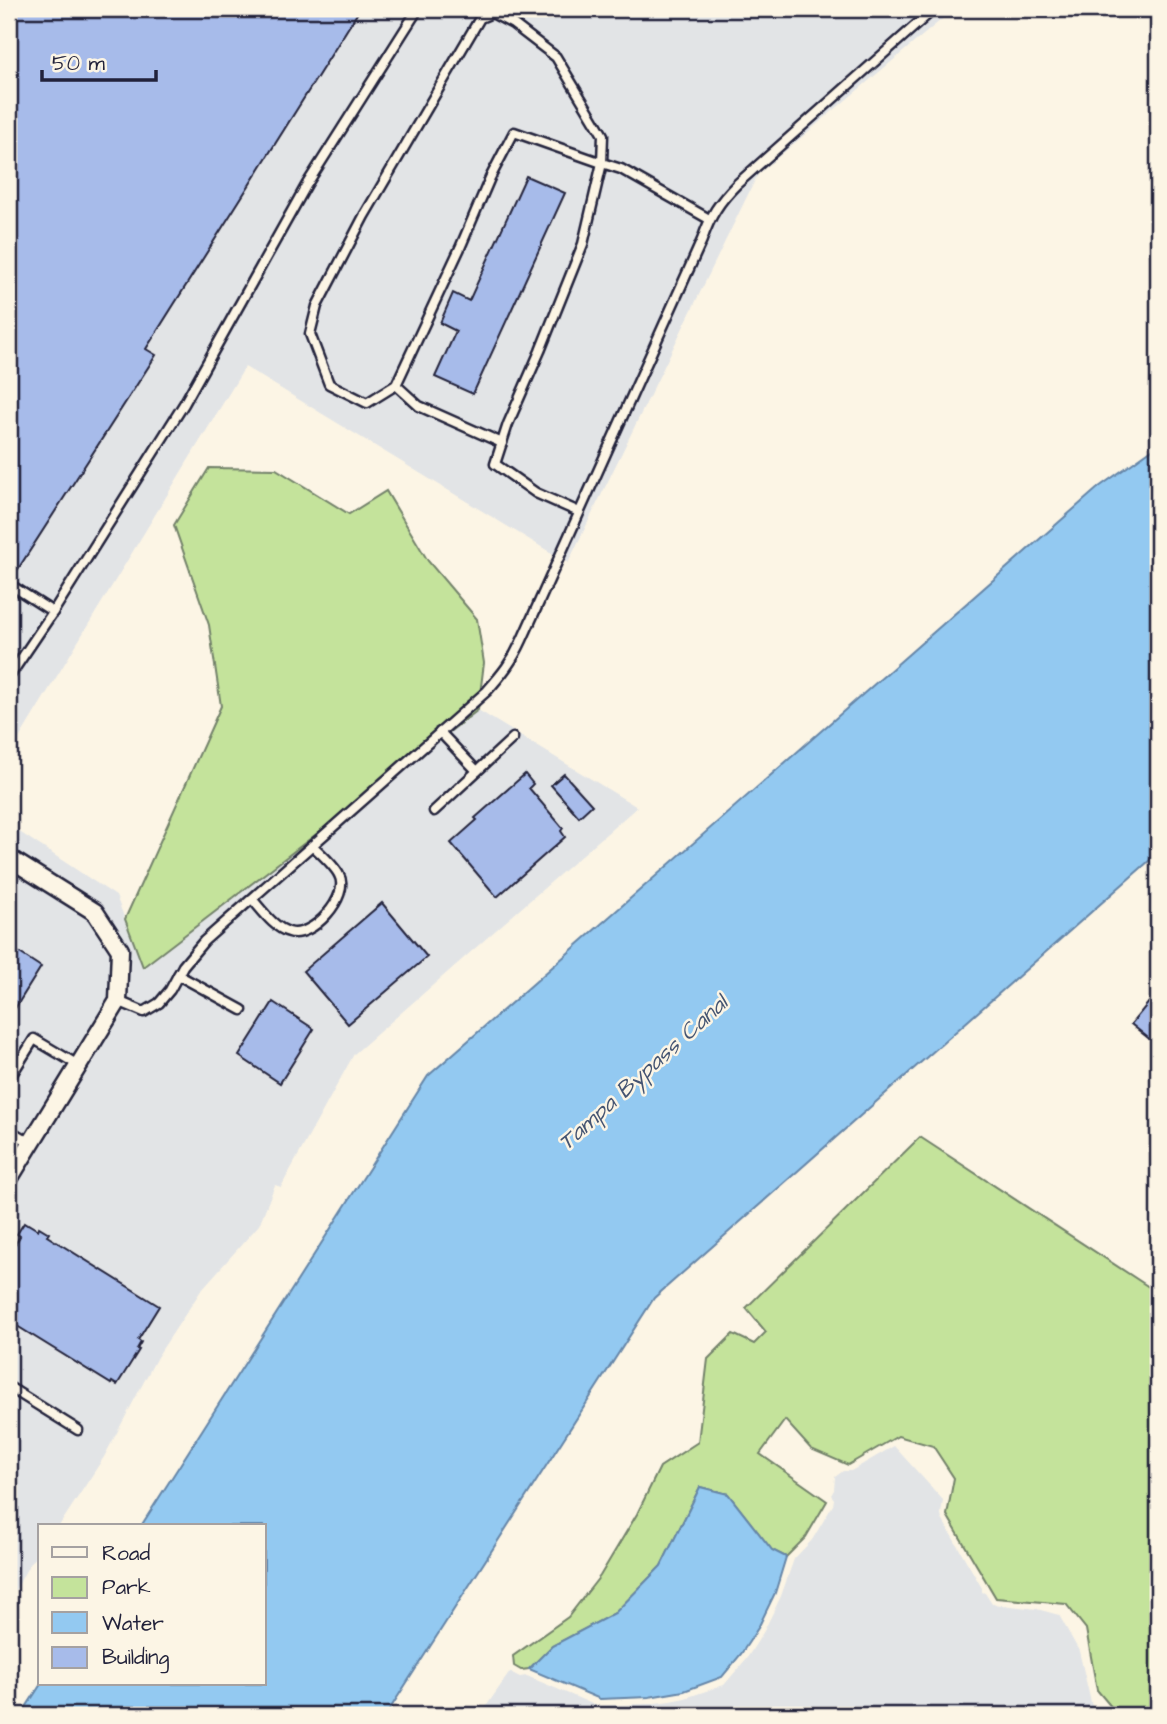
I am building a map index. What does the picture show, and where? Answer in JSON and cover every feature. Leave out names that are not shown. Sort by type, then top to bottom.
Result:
[{"type":"street","points":[[9,858],[95,912],[120,950],[118,1001],[9,1179]]},
{"type":"lane","points":[[9,677],[184,404],[307,184],[418,9]]},
{"type":"lane","points":[[918,9],[925,17]]},
{"type":"lane","points":[[118,1001],[144,1012],[159,1003],[170,990],[183,966],[204,941],[487,691],[512,661],[702,240],[709,219],[725,195],[934,9]]},
{"type":"lane","points":[[579,512],[536,494],[495,464],[508,424],[583,244],[602,163],[603,135],[556,57],[513,24],[492,13],[480,18],[364,216],[317,306],[310,334],[329,384],[367,403],[396,385],[490,178],[514,132],[602,163],[621,169],[709,219]]},
{"type":"lane","points":[[396,385],[419,406],[502,443]]},
{"type":"lane","points":[[9,584],[53,612]]},
{"type":"lane","points":[[440,733],[477,771]]},
{"type":"lane","points":[[434,811],[513,738]]},
{"type":"lane","points":[[252,899],[276,925],[289,933],[302,933],[312,928],[335,904],[342,884],[339,875],[313,846]]},
{"type":"lane","points":[[178,975],[242,1010]]},
{"type":"lane","points":[[9,1079],[34,1039],[78,1065]]},
{"type":"lane","points":[[9,1129],[31,1143]]},
{"type":"lane","points":[[9,1387],[78,1430]]},
{"type":"shaded area","points":[[9,9],[954,9],[758,174],[568,563],[245,367],[9,755]]},
{"type":"shaded area","points":[[478,710],[637,807],[354,1054],[281,1187],[275,1185],[259,1225],[202,1289],[157,1357],[104,1457],[60,1524],[38,1524],[38,1556],[31,1561],[9,1602],[9,1194],[125,1005],[128,950],[99,905],[9,848],[9,825],[116,896],[143,966]]},
{"type":"shaded area","points":[[9,869],[89,919],[112,953],[110,999],[9,1164]]},
{"type":"shaded area","points":[[894,1446],[943,1500],[942,1519],[982,1592],[992,1604],[1037,1609],[1059,1615],[1079,1651],[1094,1715],[480,1715],[510,1672],[520,1677],[527,1676],[597,1706],[670,1701],[724,1685],[747,1658],[764,1631],[781,1596],[794,1559],[812,1540],[833,1505],[834,1499],[831,1495],[835,1477],[843,1471],[851,1471]]},
{"type":"green space","points":[[209,468],[276,469],[349,514],[386,491],[428,561],[477,619],[484,663],[478,710],[143,967],[125,919],[221,706],[209,625],[174,525]]},
{"type":"green space","points":[[920,1137],[1158,1293],[1158,1715],[1118,1715],[1097,1690],[1086,1629],[1066,1604],[996,1598],[947,1515],[954,1478],[933,1446],[898,1436],[848,1465],[811,1449],[785,1420],[760,1454],[827,1501],[806,1537],[786,1557],[772,1550],[728,1494],[700,1487],[661,1566],[615,1613],[552,1646],[529,1669],[521,1670],[514,1666],[513,1656],[568,1617],[600,1576],[637,1514],[660,1467],[698,1442],[708,1359],[733,1334],[754,1344],[766,1332],[746,1308]]},
{"type":"water","name":"Tampa Bypass Canal","points":[[1158,445],[1158,853],[654,1298],[386,1715],[21,1715],[40,1686],[266,1686],[266,1524],[142,1524],[428,1076],[1099,487]]},
{"type":"water","points":[[700,1487],[728,1494],[772,1550],[786,1557],[775,1593],[758,1628],[722,1677],[684,1691],[649,1697],[600,1699],[529,1669],[552,1646],[615,1613],[661,1566]]},
{"type":"building","points":[[11,9],[360,9],[146,349],[156,355],[18,569],[9,563]]},
{"type":"building","points":[[526,176],[565,193],[473,394],[435,377],[456,331],[440,323],[453,293],[469,301]]},
{"type":"building","points":[[525,774],[533,784],[529,788],[563,828],[561,831],[565,837],[497,897],[451,843]]},
{"type":"building","points":[[564,774],[592,805],[579,817],[551,785]]},
{"type":"building","points":[[382,903],[427,957],[348,1024],[303,971]]},
{"type":"building","points":[[9,946],[41,967],[9,1018]]},
{"type":"building","points":[[1158,991],[1158,1046],[1131,1024]]},
{"type":"building","points":[[273,1002],[314,1029],[280,1083],[239,1056]]},
{"type":"building","points":[[24,1223],[49,1233],[47,1236],[159,1306],[138,1340],[141,1342],[137,1349],[139,1350],[117,1385],[112,1382],[111,1384],[9,1321],[9,1255]]}]
